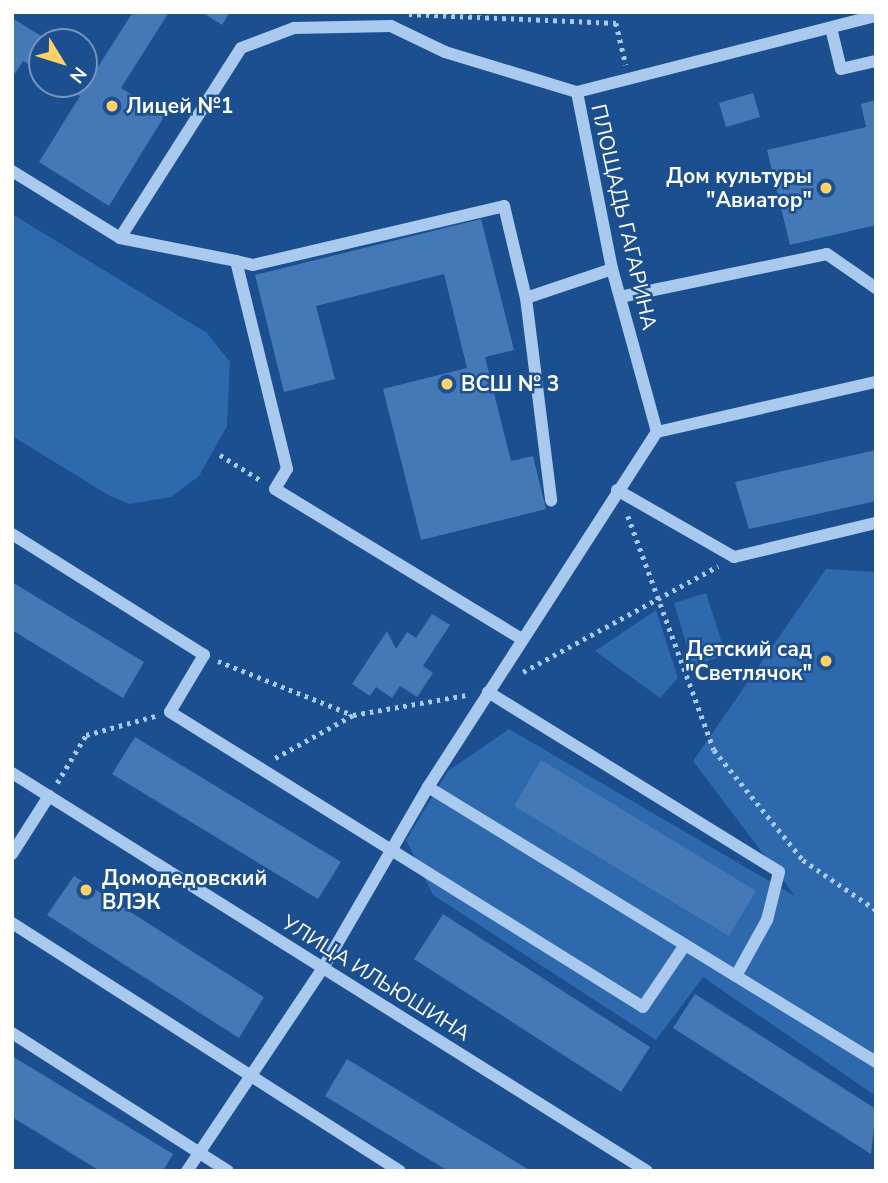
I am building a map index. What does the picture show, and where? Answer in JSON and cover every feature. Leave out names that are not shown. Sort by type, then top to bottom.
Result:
[{"type":"street","name":"ПЛОЩАДЬ ГАГАРИНА","points":[[657,432],[612,269],[577,92],[876,16]]},
{"type":"street","points":[[120,238],[241,48],[294,28],[391,26],[445,52],[577,92]]},
{"type":"street","points":[[831,28],[841,69],[876,61]]},
{"type":"street","points":[[12,171],[120,238],[253,265],[504,206],[526,298],[551,500]]},
{"type":"street","points":[[620,297],[827,254],[876,288]]},
{"type":"street","points":[[236,261],[287,469],[275,489],[522,639]]},
{"type":"street","points":[[526,298],[612,269]]},
{"type":"street","points":[[187,1171],[250,1073],[323,968],[428,786],[657,432],[876,382]]},
{"type":"street","points":[[618,490],[734,557],[876,523]]},
{"type":"street","points":[[12,534],[204,656],[170,712],[643,1007],[685,945]]},
{"type":"street","points":[[488,692],[779,873],[767,920],[736,976]]},
{"type":"street","name":"УЛИЦА ИЛЬЮШИНА","points":[[12,773],[647,1171]]},
{"type":"street","points":[[428,786],[876,1062]]},
{"type":"street","points":[[12,854],[49,796]]},
{"type":"street","points":[[12,923],[400,1171]]},
{"type":"street","points":[[12,1033],[228,1171]]},
{"type":"path","points":[[398,12],[615,23],[629,79]]},
{"type":"path","points":[[543,12],[544,21]]},
{"type":"path","points":[[220,455],[275,489]]},
{"type":"path","points":[[618,490],[661,596],[714,750],[803,860],[876,910]]},
{"type":"path","points":[[259,767],[354,715],[488,692],[734,557]]},
{"type":"path","points":[[204,656],[354,715]]},
{"type":"path","points":[[49,796],[86,735],[170,712]]},
{"type":"shaded area","points":[[12,214],[207,333],[230,362],[227,426],[199,476],[171,497],[130,504],[110,496],[12,436]]},
{"type":"shaded area","points":[[826,569],[876,572],[876,1096],[703,977],[656,1040],[433,895],[406,840],[448,771],[509,729],[795,896],[693,761]]},
{"type":"shaded area","points":[[706,593],[726,655],[693,666],[674,603]]},
{"type":"shaded area","points":[[656,610],[678,678],[660,698],[595,651]]},
{"type":"building","name":"Лицей №1","points":[[133,12],[169,12],[121,88],[165,115],[109,206],[39,162],[79,98],[98,98],[98,67]]},
{"type":"building","points":[[202,12],[230,12],[222,25]]},
{"type":"building","points":[[12,18],[28,28],[28,64],[23,61],[12,78]]},
{"type":"building","points":[[753,93],[760,117],[726,127],[719,103]]},
{"type":"building","name":"Дом культуры \"Авиатор\"","points":[[876,100],[876,225],[790,245],[767,150],[866,127],[861,104]]},
{"type":"building","name":"ВСШ № 3","points":[[481,219],[514,350],[485,357],[511,461],[533,456],[546,509],[421,540],[383,389],[467,368],[444,274],[316,306],[335,379],[284,392],[255,275]]},
{"type":"building","points":[[876,450],[876,501],[749,529],[735,482]]},
{"type":"building","points":[[12,582],[144,662],[123,698],[12,630]]},
{"type":"building","points":[[432,614],[450,625],[423,666],[433,673],[417,697],[400,686],[392,698],[376,687],[370,696],[352,684],[387,631],[396,649],[407,632],[416,638]]},
{"type":"building","points":[[135,737],[341,862],[318,899],[112,774]]},
{"type":"building","points":[[541,760],[756,891],[729,936],[514,806]]},
{"type":"building","points":[[74,876],[264,997],[239,1038],[47,915]]},
{"type":"building","points":[[443,914],[650,1047],[621,1092],[414,959]]},
{"type":"building","points":[[695,994],[876,1109],[871,1154],[673,1028]]},
{"type":"building","points":[[12,1056],[173,1154],[163,1171],[100,1171],[12,1117]]},
{"type":"building","points":[[347,1059],[531,1171],[448,1171],[325,1096]]},
{"type":"place","name":"Лицей №1","points":[[112,106]]},
{"type":"place","name":"Дом культуры \"Авиатор\"","points":[[826,188]]},
{"type":"place","name":"ВСШ № 3","points":[[447,384]]},
{"type":"place","name":"Детский сад \"Светлячок\"","points":[[826,661]]},
{"type":"place","name":"Домодедовский ВЛЭК","points":[[86,890]]}]
